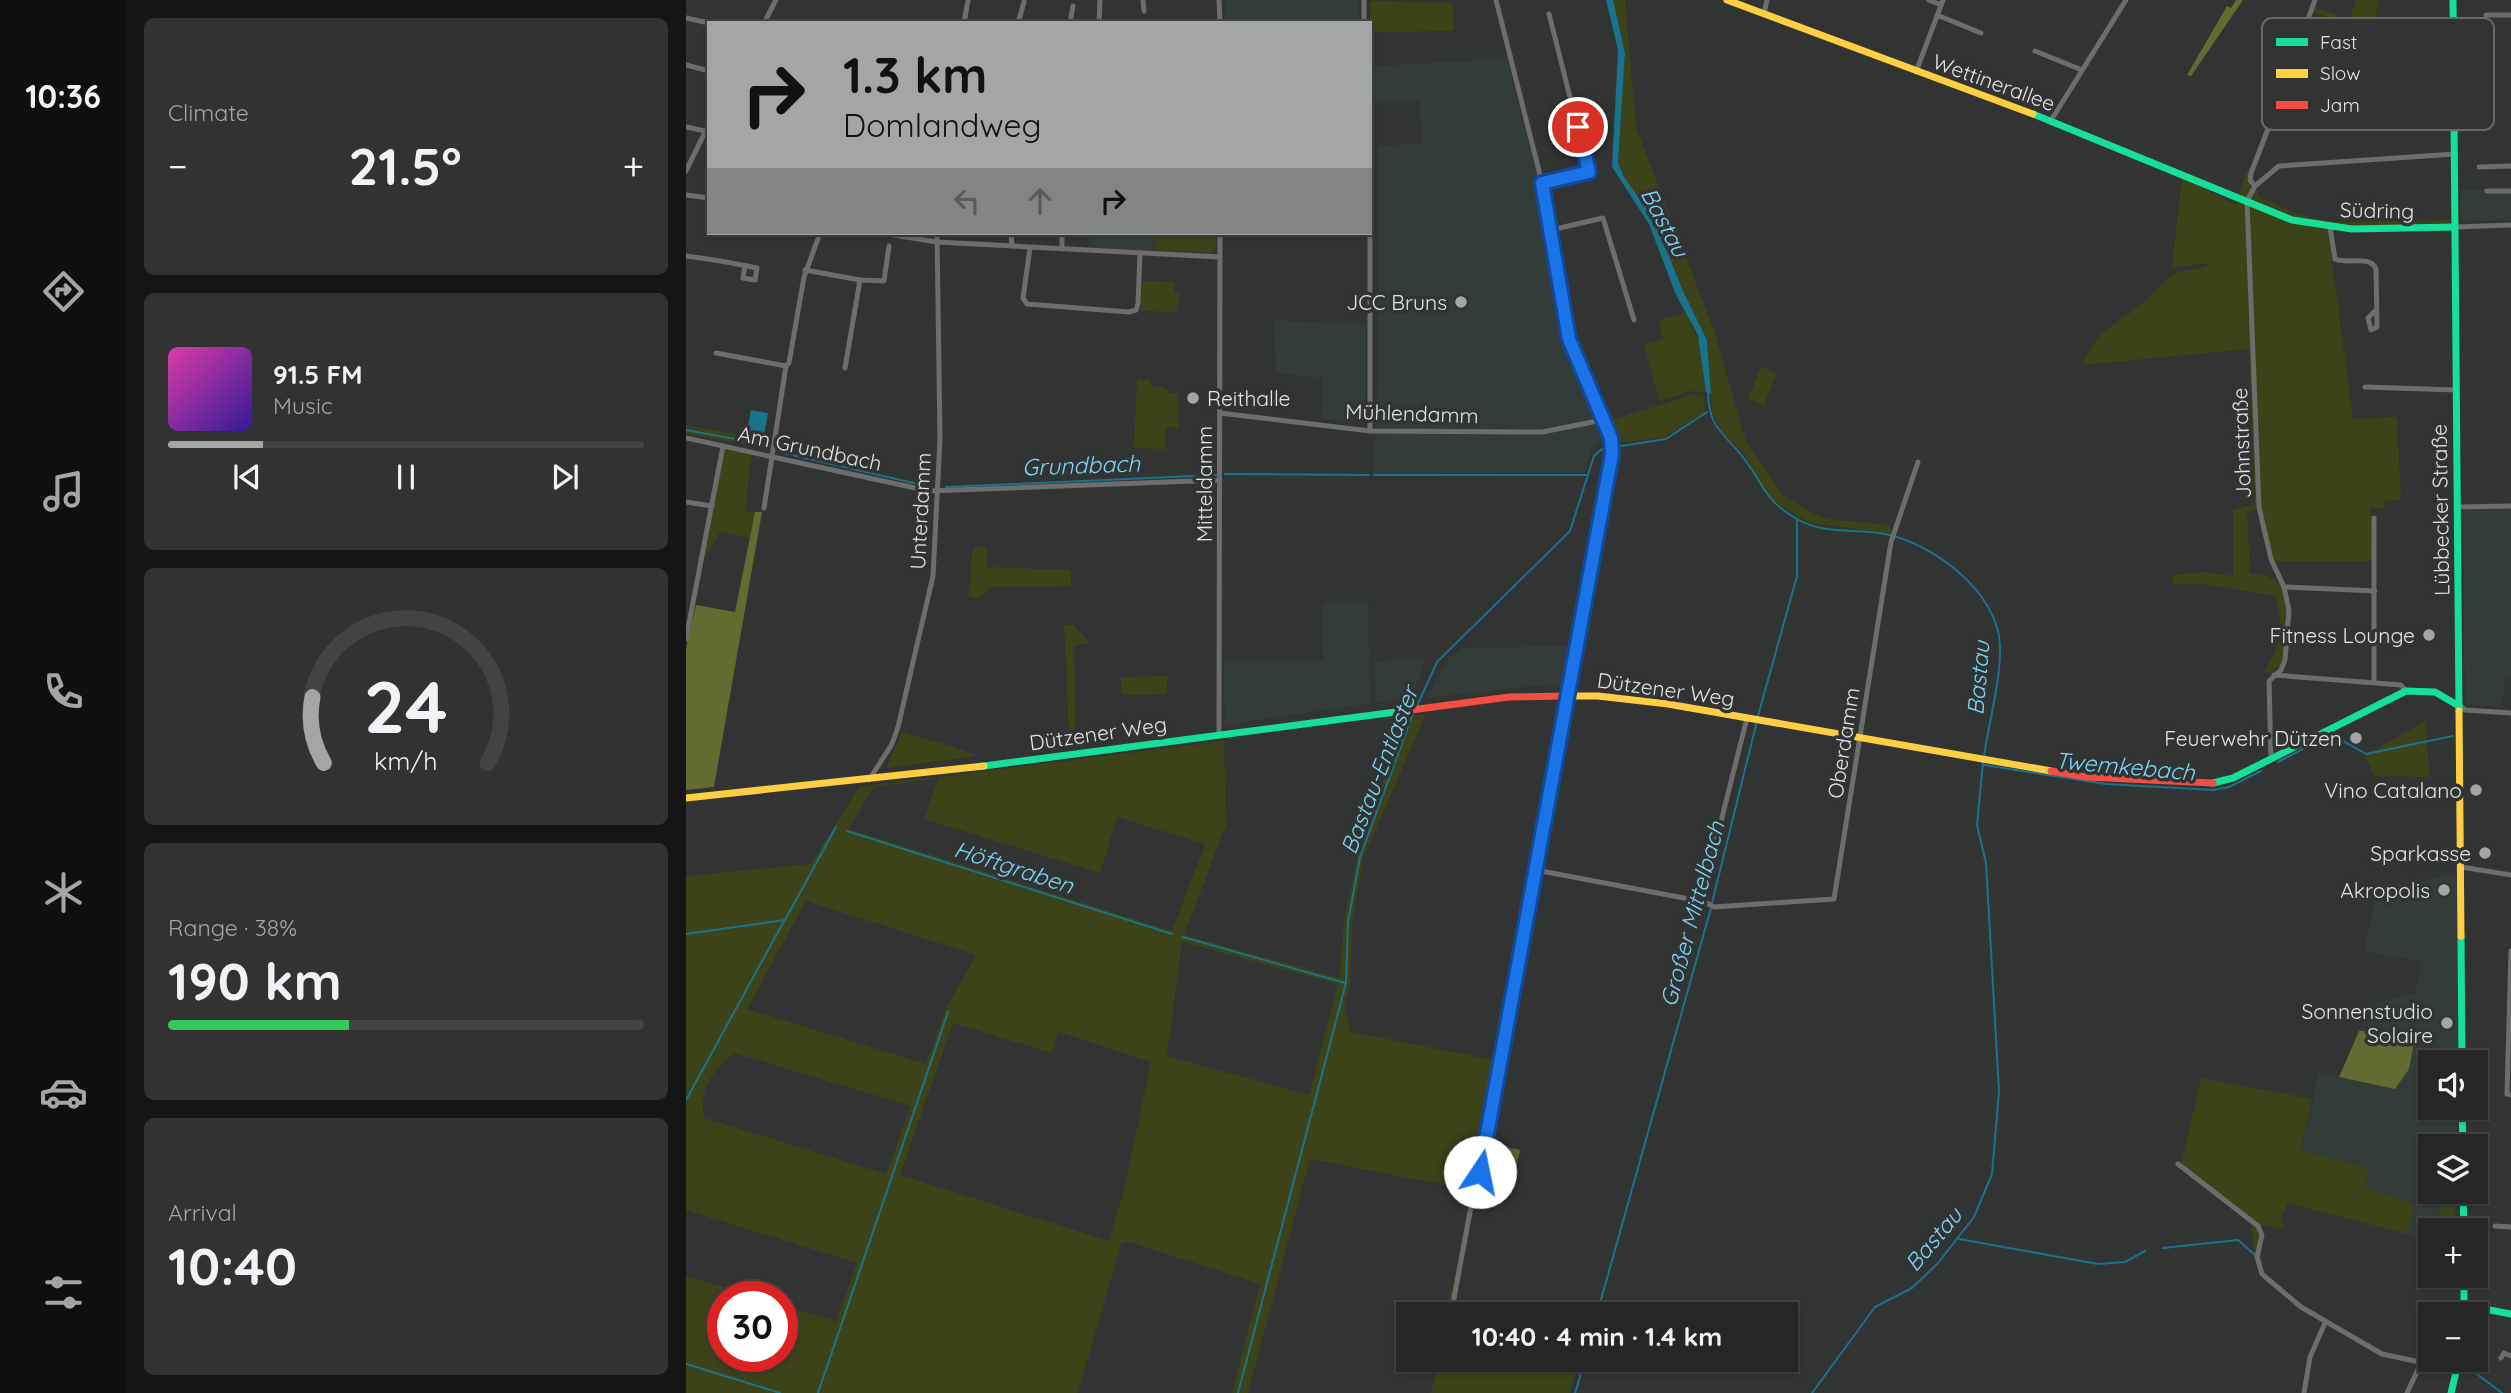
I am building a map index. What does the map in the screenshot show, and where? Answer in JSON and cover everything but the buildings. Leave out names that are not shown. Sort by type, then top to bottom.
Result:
[{"type":"street","points":[[765,21],[776,0]]},
{"type":"street","points":[[964,21],[968,0]]},
{"type":"street","points":[[1099,21],[1100,0]]},
{"type":"street","points":[[1143,0],[1144,11]]},
{"type":"street","points":[[1219,0],[1220,21]]},
{"type":"street","points":[[1364,0],[1364,21]]},
{"type":"street","points":[[1453,1302],[1612,454],[1612,442],[1569,339],[1542,183],[1496,0]]},
{"type":"street","name":"Wettinerallee","points":[[1727,0],[2171,167],[2247,201]]},
{"type":"street","points":[[1764,14],[1768,0]]},
{"type":"street","points":[[1916,72],[1942,2],[1929,0]]},
{"type":"street","points":[[2050,122],[2126,0]]},
{"type":"street","points":[[2309,18],[2315,0]]},
{"type":"street","name":"Lübbecker Straße","points":[[2453,0],[2453,18]]},
{"type":"street","points":[[1019,21],[1024,2]]},
{"type":"street","points":[[1070,21],[1073,6]]},
{"type":"street","points":[[1542,183],[1589,172],[1549,14]]},
{"type":"street","points":[[1937,15],[1981,33]]},
{"type":"street","points":[[2486,15],[2511,15]]},
{"type":"street","points":[[686,18],[707,23]]},
{"type":"street","points":[[2035,51],[2082,70]]},
{"type":"street","points":[[686,65],[707,70]]},
{"type":"street","points":[[686,127],[705,131]]},
{"type":"street","points":[[686,171],[707,128]]},
{"type":"street","points":[[2255,187],[2250,176],[2268,130]]},
{"type":"street","name":"Lübbecker Straße","points":[[2454,130],[2462,1050]]},
{"type":"street","points":[[2247,201],[2255,187],[2279,166],[2455,154]]},
{"type":"street","points":[[2479,167],[2511,166]]},
{"type":"street","points":[[2487,191],[2511,191]]},
{"type":"street","points":[[686,195],[707,198]]},
{"type":"street","name":"Südring","points":[[2247,201],[2292,220],[2330,227],[2511,225]]},
{"type":"street","name":"Johnstraße","points":[[2247,201],[2259,507],[2271,559],[2284,587],[2289,610],[2286,660],[2269,681],[2271,760]]},
{"type":"street","points":[[1550,230],[1603,218],[1634,320]]},
{"type":"street","points":[[2330,227],[2335,259],[2370,262],[2375,266],[2377,309]]},
{"type":"street","points":[[764,508],[786,366],[789,363],[805,270],[819,235]]},
{"type":"street","points":[[893,235],[937,242],[1219,257]]},
{"type":"street","name":"Unterdamm","points":[[869,780],[892,744],[898,727],[933,576],[939,491],[937,235]]},
{"type":"street","points":[[1012,235],[1012,246]]},
{"type":"street","points":[[1062,235],[1062,249]]},
{"type":"street","name":"Mitteldamm","points":[[1219,734],[1220,235]]},
{"type":"street","points":[[1370,235],[1370,431]]},
{"type":"street","points":[[805,270],[860,280],[884,281],[889,246]]},
{"type":"street","points":[[1030,248],[1023,298],[1027,304],[1129,312],[1136,310],[1138,304],[1140,253]]},
{"type":"street","points":[[686,256],[757,268],[755,281],[743,278],[745,266]]},
{"type":"street","points":[[845,368],[860,280]]},
{"type":"street","points":[[716,353],[786,366]]},
{"type":"street","points":[[2365,387],[2456,390]]},
{"type":"street","name":"Mühlendamm","points":[[1220,413],[1370,431],[1542,432],[1603,420]]},
{"type":"street","name":"Am Grundbach","points":[[686,438],[939,491],[1220,480]]},
{"type":"street","points":[[686,639],[723,446]]},
{"type":"street","name":"Oberdamm","points":[[1536,870],[1703,902],[1714,907],[1834,899],[1891,542],[1918,462]]},
{"type":"street","points":[[686,502],[712,506]]},
{"type":"street","points":[[2459,507],[2511,506]]},
{"type":"street","points":[[2374,518],[2374,682]]},
{"type":"street","points":[[2284,587],[2375,591]]},
{"type":"street","points":[[2274,675],[2401,685],[2406,691],[2420,690],[2453,698],[2466,710],[2511,713]]},
{"type":"street","name":"Dützener Weg","points":[[686,798],[869,780],[1421,707],[1509,697],[1568,695],[1633,699],[2086,777],[2200,784],[2222,782],[2271,760],[2406,691]]},
{"type":"street","points":[[1703,902],[1750,719]]},
{"type":"street","points":[[2461,867],[2511,875]]},
{"type":"street","points":[[2511,951],[2507,1094],[2511,1095]]},
{"type":"street","points":[[2178,1164],[2258,1226],[2263,1235],[2257,1257],[2262,1274],[2325,1323],[2382,1354],[2418,1362]]},
{"type":"street","points":[[2495,1226],[2511,1227]]},
{"type":"street","points":[[2488,1310],[2511,1314]]},
{"type":"street","points":[[2304,1393],[2309,1357],[2325,1323]]},
{"type":"street","points":[[2501,1357],[2504,1353],[2511,1356]]},
{"type":"street","points":[[2407,1393],[2418,1369]]},
{"type":"street","points":[[2451,1393],[2456,1372]]},
{"type":"shaded area","points":[[1225,0],[1359,0],[1359,21],[1225,21]]},
{"type":"shaded area","points":[[1507,59],[1539,183],[1564,338],[1602,441],[1592,449],[1583,473],[1373,474],[1378,372],[1378,149],[1379,146],[1423,143],[1419,100],[1372,101],[1372,66]]},
{"type":"shaded area","points":[[2460,190],[2511,190],[2511,220],[2461,222]]},
{"type":"shaded area","points":[[1089,235],[1217,235],[1217,248],[1210,254],[1088,248]]},
{"type":"shaded area","points":[[1274,320],[1366,325],[1365,421],[1321,419],[1323,378],[1276,373]]},
{"type":"shaded area","points":[[2463,509],[2511,509],[2511,676],[2506,676],[2501,707],[2465,704]]},
{"type":"shaded area","points":[[1368,603],[1370,703],[1225,725],[1224,661],[1323,661],[1322,604]]},
{"type":"shaded area","points":[[1572,646],[1563,683],[1426,698],[1448,659],[1462,648]]},
{"type":"shaded area","points":[[1425,660],[1412,697],[1376,702],[1375,661]]},
{"type":"shaded area","points":[[2458,874],[2459,1050],[2418,1050],[2418,1120],[2456,1120],[2456,1134],[2418,1134],[2418,1204],[2442,1204],[2440,1218],[2418,1218],[2418,1237],[2407,1234],[2414,1204],[2364,1187],[2369,1168],[2301,1150],[2319,1074],[2395,1088],[2415,1033],[2359,1031],[2370,1005],[2414,993],[2424,962],[2365,951],[2377,885],[2424,881]]},
{"type":"green space","points":[[1613,0],[1625,0],[1636,128],[1714,330],[1746,441],[1783,495],[1826,519],[1890,525],[1891,533],[1809,523],[1776,502],[1761,486],[1744,453],[1723,433],[1712,414],[1707,340],[1683,291],[1654,219],[1624,177],[1618,163],[1625,53]]},
{"type":"green space","points":[[2236,0],[2243,0],[2191,76],[2187,75],[2227,6],[2231,8]]},
{"type":"green space","points":[[2356,0],[2379,0],[2375,18],[2350,18]]},
{"type":"green space","points":[[1370,1],[1452,3],[1454,31],[1372,32]]},
{"type":"green space","points":[[2315,7],[2344,18],[2329,18],[2313,12]]},
{"type":"green space","points":[[2246,171],[2252,172],[2259,197],[2293,212],[2329,222],[2450,220],[2449,232],[2328,231],[2353,419],[2397,417],[2401,500],[2385,501],[2385,508],[2370,509],[2373,561],[2274,561],[2261,510],[2247,511],[2250,573],[2266,576],[2278,583],[2288,606],[2282,664],[2268,673],[2264,672],[2274,653],[2280,627],[2276,596],[2207,584],[2172,584],[2173,575],[2204,572],[2233,576],[2233,510],[2255,504],[2249,349],[2083,365],[2098,338],[2143,303],[2165,281],[2175,274],[2202,268],[2211,263],[2172,267],[2182,177],[2236,205]]},
{"type":"green space","points":[[1157,235],[1215,235],[1215,248],[1211,253],[1156,250]]},
{"type":"green space","points":[[1142,281],[1174,282],[1174,293],[1180,294],[1177,312],[1141,311]]},
{"type":"green space","points":[[1686,313],[1700,343],[1706,392],[1692,391],[1659,401],[1644,344],[1663,339],[1659,320]]},
{"type":"green space","points":[[1761,367],[1777,373],[1764,405],[1748,399]]},
{"type":"green space","points":[[1137,379],[1150,380],[1151,386],[1164,387],[1169,393],[1178,393],[1178,427],[1166,427],[1166,449],[1134,448]]},
{"type":"green space","points":[[1694,394],[1704,397],[1705,412],[1665,437],[1617,443],[1609,421]]},
{"type":"green space","points":[[686,425],[771,441],[769,449],[686,434]]},
{"type":"green space","points":[[724,449],[752,454],[745,511],[755,512],[750,538],[720,532],[704,559]]},
{"type":"green space","points":[[755,512],[762,512],[714,787],[686,790],[686,648],[696,605],[735,612]]},
{"type":"green space","points":[[973,547],[987,547],[987,567],[1071,570],[1071,586],[991,587],[978,599],[968,597]]},
{"type":"green space","points":[[1064,625],[1073,625],[1090,643],[1074,646],[1075,742],[1039,747],[1069,734]]},
{"type":"green space","points":[[1167,676],[1167,694],[1122,695],[1121,677]]},
{"type":"green space","points":[[1426,714],[1363,859],[1352,921],[1350,983],[1344,1007],[1351,1032],[1498,1061],[1452,1302],[1449,1302],[1471,1190],[1310,1159],[1248,1393],[1232,1393],[1260,1284],[1126,1241],[1121,1244],[1078,1393],[686,1393],[686,1276],[707,1282],[707,1372],[798,1372],[798,1310],[836,1321],[857,1263],[686,1210],[686,876],[811,864],[859,787],[1224,741],[1226,825],[1184,935],[1340,978],[1344,921],[1357,858],[1405,717]],"holes":[[[938,778],[924,819],[1100,873],[1117,817],[1205,844],[1172,931],[849,829],[874,787]],[[806,901],[976,955],[945,1010],[926,1064],[747,1009]],[[1182,942],[1338,984],[1309,1095],[1167,1056]],[[953,1023],[1052,1053],[1058,1032],[1151,1062],[1126,1181],[1109,1241],[900,1175]],[[734,1053],[911,1106],[886,1174],[704,1118],[705,1089],[719,1067]]]},
{"type":"green space","points":[[2425,721],[2430,777],[2375,776],[2364,756]]},
{"type":"green space","points":[[902,732],[958,748],[976,756],[886,768]]},
{"type":"green space","points":[[2359,1031],[2416,1033],[2409,1069],[2395,1089],[2339,1077]]},
{"type":"green space","points":[[2201,1078],[2312,1099],[2301,1150],[2369,1168],[2364,1187],[2415,1204],[2407,1234],[2288,1203],[2280,1221],[2285,1229],[2262,1225],[2262,1264],[2255,1258],[2251,1222],[2181,1166]]},
{"type":"green space","points":[[1491,1144],[1520,1150],[1513,1181],[1484,1180]]},
{"type":"green space","points":[[2442,1204],[2456,1204],[2455,1218],[2439,1218]]},
{"type":"green space","points":[[1435,1372],[1576,1372],[1569,1393],[1431,1393]]},
{"type":"water","points":[[1606,0],[1613,0],[1625,53],[1618,163],[1624,177],[1654,219],[1683,291],[1707,340],[1711,394],[1706,392],[1698,335],[1676,295],[1649,224],[1612,167],[1618,50]]},
{"type":"water","points":[[751,410],[768,413],[764,435],[747,432]]},
{"type":"waterway","name":"Bastau","points":[[1708,393],[1714,422],[1742,456],[1770,498],[1786,512],[1818,527],[1874,532],[1904,539],[1942,559],[1976,590],[1997,626],[2000,646],[1997,686],[1984,756]]},
{"type":"waterway","name":"Bastau-Entlaster","points":[[1417,706],[1437,662],[1570,531],[1594,456],[1602,449],[1666,439],[1707,412]]},
{"type":"waterway","name":"Grundbach","points":[[686,430],[762,444],[767,450]]},
{"type":"waterway","name":"Grundbach","points":[[779,452],[931,487]]},
{"type":"waterway","name":"Grundbach","points":[[1225,474],[1369,475]]},
{"type":"waterway","name":"Grundbach","points":[[946,487],[1216,475]]},
{"type":"waterway","name":"Grundbach","points":[[1374,475],[1586,475]]},
{"type":"waterway","name":"Großer Mittelbach","points":[[1758,716],[1797,576],[1797,520]]},
{"type":"waterway","name":"Bastau-Entlaster","points":[[1238,1393],[1346,983],[1348,922],[1360,857],[1414,711]]},
{"type":"waterway","name":"Großer Mittelbach","points":[[1712,903],[1757,721]]},
{"type":"waterway","name":"Twemkebach","points":[[2278,762],[2331,734],[2366,754],[2453,736]]},
{"type":"waterway","name":"Bastau","points":[[1812,1393],[1875,1307],[1912,1288],[1938,1263],[1974,1217],[1992,1174],[1999,1091],[1986,863],[1977,825],[1983,762]]},
{"type":"waterway","name":"Twemkebach","points":[[1984,765],[2106,784],[2213,790],[2229,787],[2261,771]]},
{"type":"waterway","name":"Höftgraben","points":[[686,934],[785,920],[836,827]]},
{"type":"waterway","name":"Höftgraben","points":[[847,831],[1172,934]]},
{"type":"waterway","name":"Großer Mittelbach","points":[[1600,1302],[1711,908]]},
{"type":"waterway","points":[[686,1100],[784,921]]},
{"type":"waterway","name":"Höftgraben","points":[[1183,937],[1345,983]]},
{"type":"waterway","points":[[818,1393],[948,1012]]},
{"type":"waterway","points":[[1959,1239],[2098,1264],[2125,1262],[2145,1251]]},
{"type":"waterway","points":[[2163,1248],[2238,1240],[2255,1255]]},
{"type":"waterway","points":[[686,1364],[780,1393]]},
{"type":"waterway","name":"Großer Mittelbach","points":[[1575,1393],[1581,1372]]},
{"type":"waterway","points":[[2474,1372],[2502,1393]]},
{"type":"traffic: fast","points":[[2453,0],[2453,18]]},
{"type":"traffic: fast","points":[[2033,114],[2292,220],[2352,229],[2455,227]]},
{"type":"traffic: fast","points":[[2454,130],[2459,711]]},
{"type":"traffic: fast","points":[[2213,783],[2233,778],[2406,691],[2435,692],[2459,706]]},
{"type":"traffic: fast","points":[[984,766],[1411,710]]},
{"type":"traffic: fast","points":[[2461,936],[2462,1050]]},
{"type":"traffic: fast","points":[[2462,1120],[2463,1134]]},
{"type":"traffic: fast","points":[[2463,1204],[2464,1218]]},
{"type":"traffic: fast","points":[[2464,1288],[2464,1302]]},
{"type":"traffic: fast","points":[[2488,1310],[2511,1314]]},
{"type":"traffic: fast","points":[[2451,1393],[2456,1372]]},
{"type":"traffic: slow","points":[[1727,0],[2033,114]]},
{"type":"traffic: slow","points":[[1569,696],[1598,696],[1668,704],[2051,771]]},
{"type":"traffic: slow","points":[[2459,711],[2461,936]]},
{"type":"traffic: slow","points":[[686,798],[984,766]]},
{"type":"traffic: jam","points":[[1411,710],[1509,697],[1569,696]]},
{"type":"traffic: jam","points":[[2051,771],[2086,777],[2213,783]]},
{"type":"place","name":"JCC Bruns","points":[[1461,302]]},
{"type":"place","name":"Reithalle","points":[[1193,398]]},
{"type":"place","name":"Fitness Lounge","points":[[2429,635]]},
{"type":"place","name":"Feuerwehr Dützen","points":[[2356,738]]},
{"type":"place","name":"Vino Catalano","points":[[2476,790]]},
{"type":"place","name":"Sparkasse","points":[[2485,853]]},
{"type":"place","name":"Akropolis","points":[[2444,890]]},
{"type":"place","name":"Sonnenstudio Solaire","points":[[2447,1023]]},
{"type":"route","points":[[1480,1172],[1612,454],[1611,438],[1569,339],[1542,183],[1589,172],[1578,127]]}]
